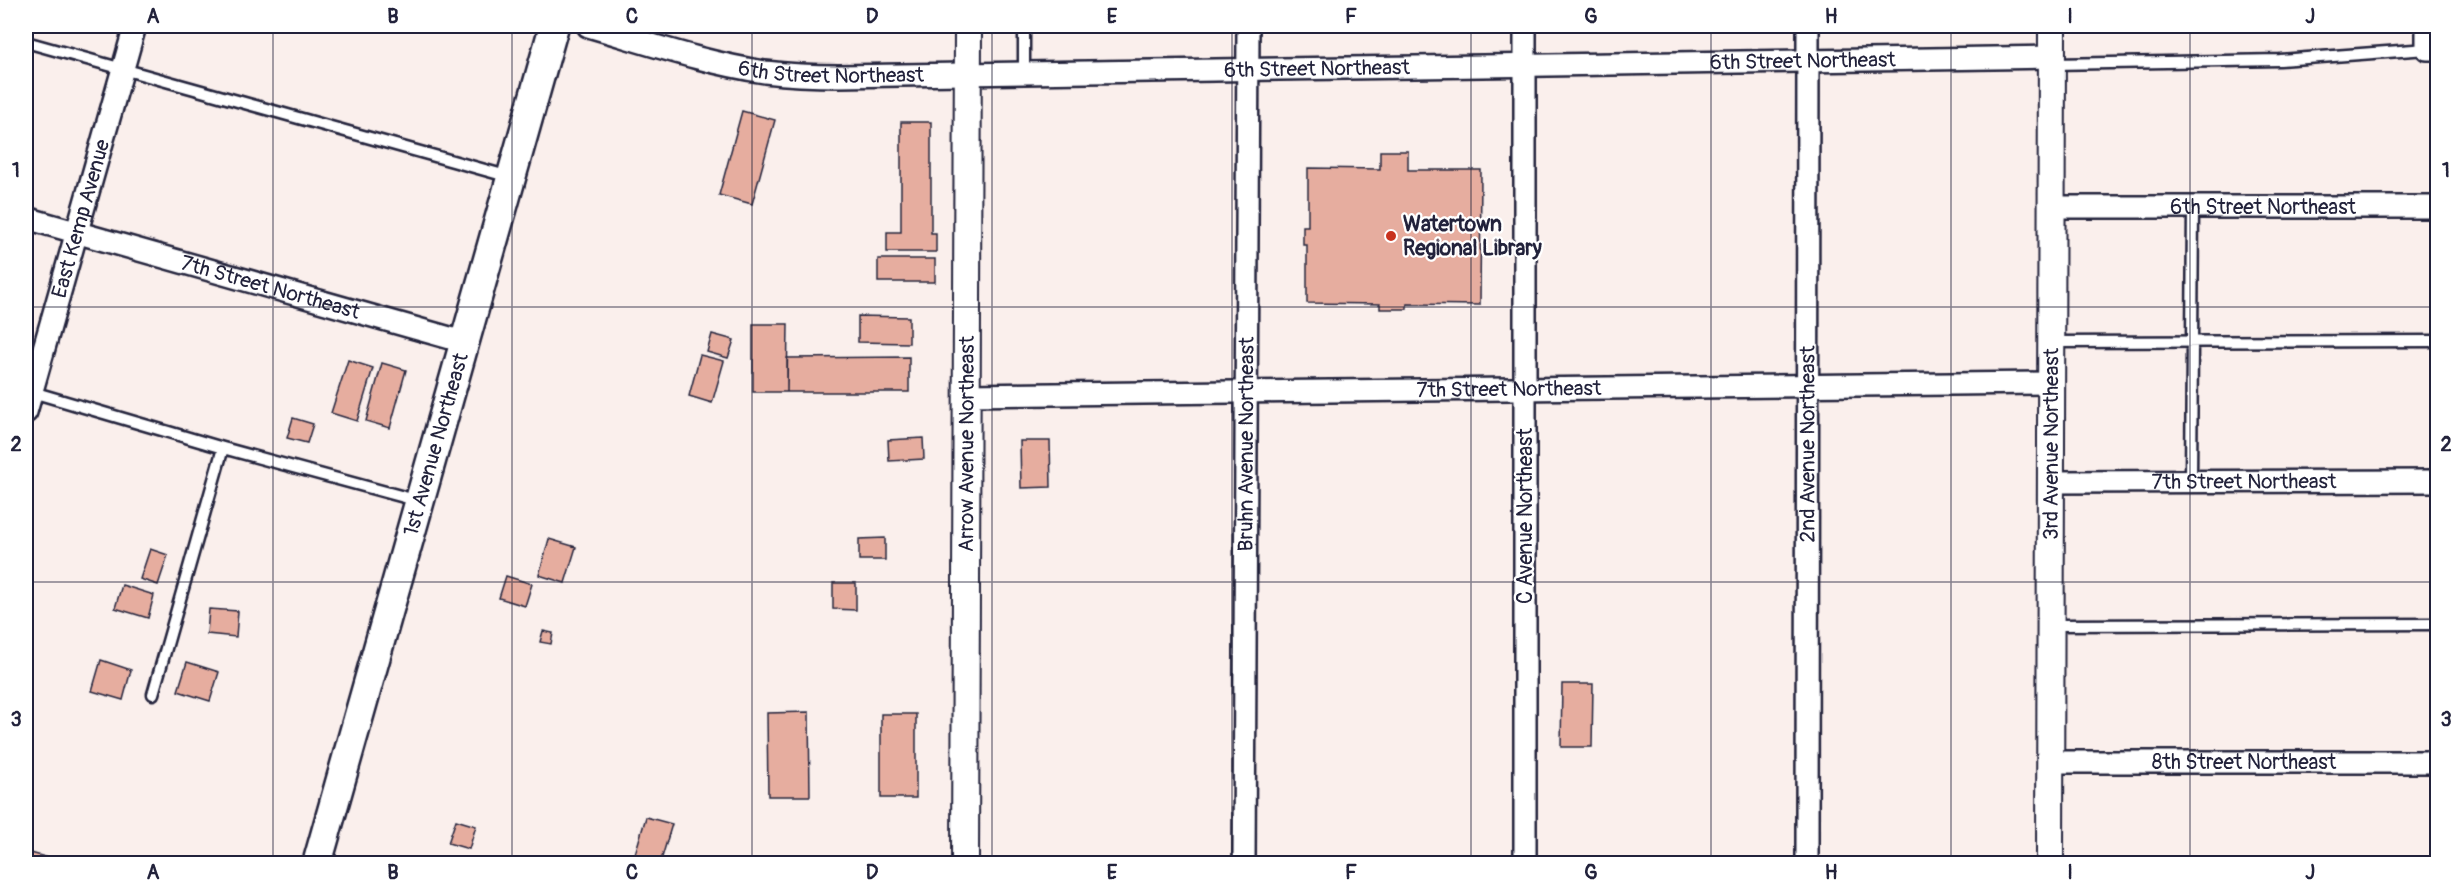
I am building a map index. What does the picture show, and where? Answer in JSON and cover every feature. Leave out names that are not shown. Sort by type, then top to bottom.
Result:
[{"type":"main road","name":"1st Avenue Northeast","points":[[317,864],[554,26]]},
{"type":"street","name":"East Kemp Avenue","points":[[26,412],[28,391],[77,232],[135,26]]},
{"type":"street","name":"6th Street Northeast","points":[[588,26],[702,59],[767,72],[838,76],[968,76],[1808,61],[2052,60]]},
{"type":"street","name":"Arrow Avenue Northeast","points":[[965,864],[968,26]]},
{"type":"street","name":"Bruhn Avenue Northeast","points":[[1244,864],[1248,26]]},
{"type":"street","name":"C Avenue Northeast","points":[[1525,864],[1526,26]]},
{"type":"street","name":"2nd Avenue Northeast","points":[[1807,864],[1808,26]]},
{"type":"street","name":"3rd Avenue Northeast","points":[[2050,864],[2049,482],[2052,26]]},
{"type":"street","points":[[2427,26],[2432,49]]},
{"type":"street","name":"6th Street Northeast","points":[[2051,207],[2438,207]]},
{"type":"street","name":"7th Street Northeast","points":[[26,218],[464,342]]},
{"type":"street","name":"7th Street Northeast","points":[[967,395],[2050,383]]},
{"type":"street","name":"7th Street Northeast","points":[[2049,482],[2438,480]]},
{"type":"street","name":"8th Street Northeast","points":[[2050,762],[2438,762]]},
{"type":"lane","points":[[1024,26],[1024,75]]},
{"type":"lane","points":[[26,42],[510,177]]},
{"type":"lane","points":[[2052,60],[2280,60],[2432,49]]},
{"type":"lane","points":[[2191,482],[2193,207]]},
{"type":"lane","points":[[2050,342],[2438,341]]},
{"type":"lane","points":[[28,391],[223,448],[419,501]]},
{"type":"lane","points":[[153,694],[223,448]]},
{"type":"lane","points":[[2049,625],[2438,624]]},
{"type":"building","points":[[742,111],[775,120],[752,204],[719,195]]},
{"type":"building","points":[[901,122],[931,122],[931,233],[936,233],[936,252],[887,252],[887,232],[901,232]]},
{"type":"building","name":"Watertown Regional Library","points":[[1380,151],[1408,151],[1408,170],[1481,170],[1480,305],[1407,304],[1407,309],[1380,309],[1380,304],[1307,303],[1307,245],[1303,245],[1303,226],[1308,226],[1308,168],[1380,169]]},
{"type":"building","points":[[878,259],[935,259],[935,282],[878,282]]},
{"type":"building","points":[[858,316],[909,317],[909,343],[858,342]]},
{"type":"building","points":[[753,324],[788,324],[787,392],[753,392]]},
{"type":"building","points":[[712,334],[734,340],[728,358],[707,352]]},
{"type":"building","points":[[700,355],[724,361],[712,403],[689,396]]},
{"type":"building","points":[[909,357],[909,392],[787,392],[787,358]]},
{"type":"building","points":[[348,360],[373,368],[357,421],[331,413]]},
{"type":"building","points":[[382,363],[406,370],[390,428],[366,421]]},
{"type":"building","points":[[293,418],[313,424],[307,443],[287,438]]},
{"type":"building","points":[[923,438],[924,459],[889,461],[888,440]]},
{"type":"building","points":[[1020,441],[1050,441],[1051,487],[1021,488]]},
{"type":"building","points":[[885,538],[885,560],[859,560],[859,539]]},
{"type":"building","points":[[549,539],[576,547],[565,583],[539,575]]},
{"type":"building","points":[[150,549],[168,555],[158,585],[140,579]]},
{"type":"building","points":[[506,576],[532,584],[525,606],[499,598]]},
{"type":"building","points":[[833,583],[856,583],[856,610],[833,609]]},
{"type":"building","points":[[122,585],[154,595],[148,618],[115,608]]},
{"type":"building","points":[[209,609],[238,611],[236,637],[207,634]]},
{"type":"building","points":[[543,631],[553,633],[551,644],[540,642]]},
{"type":"building","points":[[101,660],[131,670],[123,700],[92,691]]},
{"type":"building","points":[[187,662],[219,672],[210,701],[178,691]]},
{"type":"building","points":[[1562,684],[1593,684],[1592,747],[1561,747]]},
{"type":"building","points":[[809,712],[810,796],[768,796],[767,713]]},
{"type":"building","points":[[881,714],[916,714],[916,798],[881,798]]},
{"type":"building","points":[[646,817],[672,824],[660,864],[632,864]]},
{"type":"building","points":[[456,820],[476,826],[469,849],[448,843]]},
{"type":"building","points":[[27,852],[64,862],[64,864],[26,864]]},
{"type":"place","name":"Watertown Regional Library","points":[[1391,236]]}]
